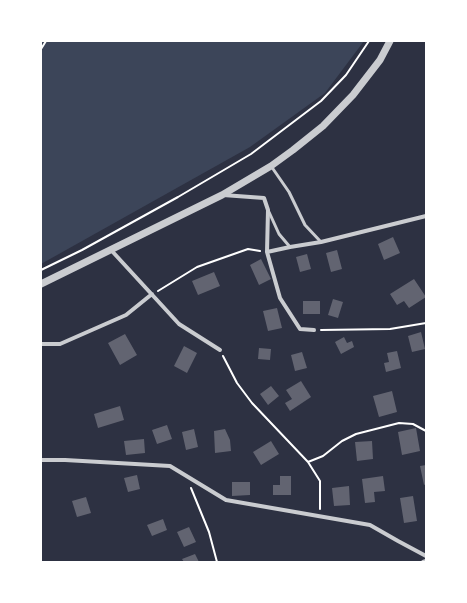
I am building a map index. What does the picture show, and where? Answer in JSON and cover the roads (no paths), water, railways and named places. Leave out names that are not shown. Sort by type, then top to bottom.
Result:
[{"type":"street","points":[[41,284],[222,195],[271,166],[323,126],[353,95],[380,60],[390,41]]},
{"type":"street","points":[[222,195],[264,198],[268,210],[267,252],[280,298],[300,328],[314,330]]},
{"type":"street","points":[[267,252],[321,242],[426,216]]},
{"type":"street","points":[[111,250],[179,324],[220,350]]},
{"type":"street","points":[[41,344],[60,344],[120,318],[152,294]]},
{"type":"street","points":[[41,460],[170,466],[226,500],[370,525],[398,542],[426,556]]},
{"type":"lane","points":[[271,166],[289,192],[305,225],[321,242]]},
{"type":"lane","points":[[268,210],[279,234],[290,247]]}]
